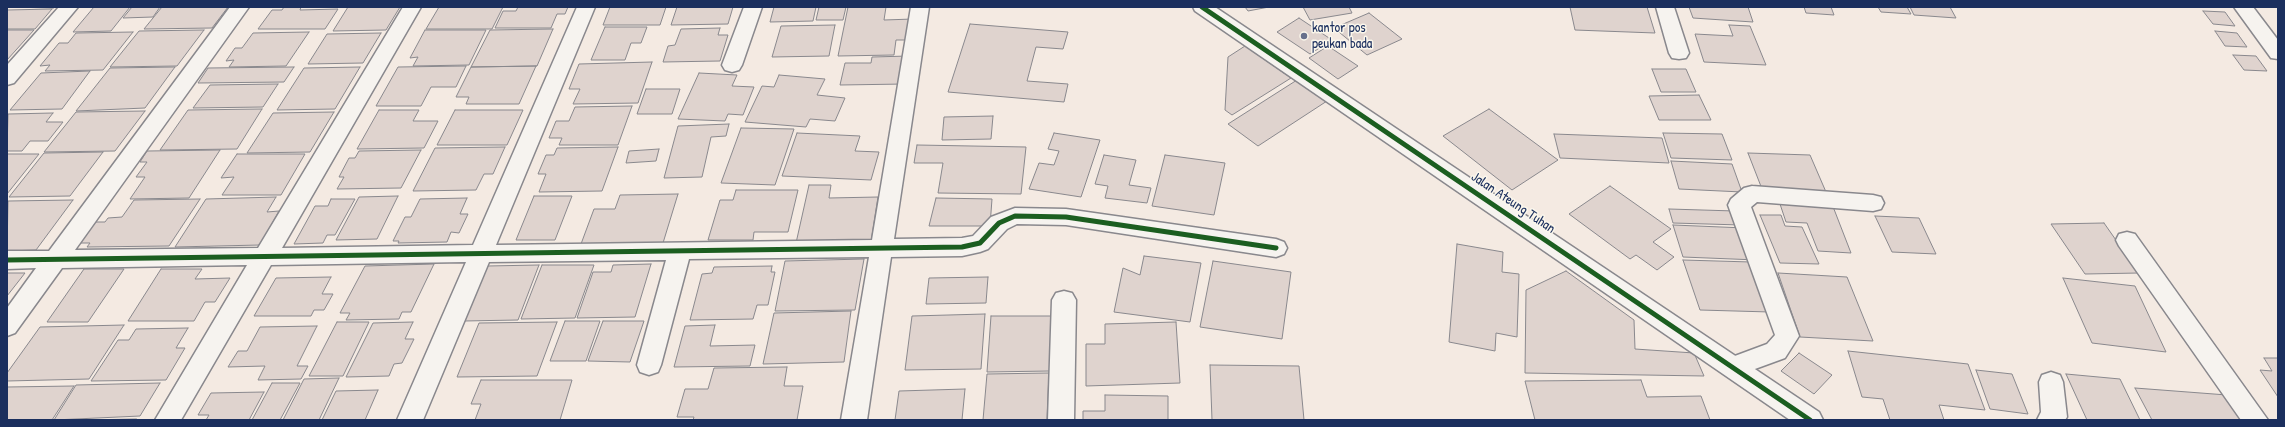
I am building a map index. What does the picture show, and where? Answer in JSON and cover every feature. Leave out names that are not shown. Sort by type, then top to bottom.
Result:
[{"type":"street","points":[[7,78],[69,7]]},
{"type":"street","points":[[7,326],[55,258],[240,7]]},
{"type":"street","points":[[168,420],[412,7]]},
{"type":"street","points":[[410,420],[586,7]]},
{"type":"street","points":[[732,65],[753,7]]},
{"type":"street","points":[[854,420],[880,249],[920,7]]},
{"type":"street","name":"Jalan Ateung Tuhan","points":[[1202,7],[1810,420]]},
{"type":"street","points":[[1665,7],[1678,52]]},
{"type":"street","points":[[2243,7],[2278,53]]},
{"type":"street","points":[[1733,367],[1776,351],[1787,336],[1739,205],[1752,194],[1873,202]]},
{"type":"street","points":[[7,260],[55,258],[880,249],[972,246],[980,243],[999,223],[1015,216],[1066,217],[1276,248]]},
{"type":"street","points":[[2127,240],[2255,420]]},
{"type":"street","points":[[649,365],[680,251]]},
{"type":"street","points":[[1061,420],[1064,300]]},
{"type":"street","points":[[2050,420],[2054,417],[2051,382]]},
{"type":"building","points":[[7,7],[55,7],[54,8]]},
{"type":"building","points":[[94,7],[130,7],[111,31],[73,32]]},
{"type":"building","points":[[132,7],[160,7],[153,17],[123,18]]},
{"type":"building","points":[[162,7],[228,7],[212,28],[144,29]]},
{"type":"building","points":[[284,7],[301,7],[300,10],[338,9],[325,29],[258,29],[272,10],[282,10]]},
{"type":"building","points":[[348,7],[400,7],[386,30],[333,31]]},
{"type":"building","points":[[439,7],[503,7],[492,29],[426,29]]},
{"type":"building","points":[[518,7],[568,7],[565,14],[557,14],[551,28],[495,28],[503,11],[516,11]]},
{"type":"building","points":[[610,7],[666,7],[660,25],[603,25]]},
{"type":"building","points":[[677,7],[733,7],[728,24],[671,25]]},
{"type":"building","points":[[774,7],[816,7],[813,21],[770,22]]},
{"type":"building","points":[[819,7],[846,7],[843,20],[816,20]]},
{"type":"building","points":[[848,7],[886,7],[884,20],[913,19],[909,40],[896,40],[894,55],[838,56]]},
{"type":"building","points":[[1245,7],[1269,7],[1248,11]]},
{"type":"building","points":[[1303,7],[1349,7],[1352,13],[1310,20]]},
{"type":"building","points":[[1570,7],[1647,7],[1655,33],[1575,30]]},
{"type":"building","points":[[1689,7],[1748,7],[1753,22],[1693,18]]},
{"type":"building","points":[[1804,7],[1831,7],[1834,15],[1806,13]]},
{"type":"building","points":[[1878,7],[1907,7],[1911,14],[1881,12]]},
{"type":"building","points":[[1910,7],[1950,7],[1956,18],[1914,15]]},
{"type":"building","points":[[52,9],[35,29],[7,29],[7,10]]},
{"type":"building","points":[[2203,11],[2225,12],[2235,26],[2213,24]]},
{"type":"building","points":[[1369,13],[1402,39],[1367,55],[1334,28]]},
{"type":"building","name":"kantor pos peukan bada","points":[[1299,18],[1332,40],[1310,54],[1277,32]]},
{"type":"building","points":[[970,24],[1068,32],[1063,49],[1036,47],[1027,81],[1068,84],[1064,102],[948,92]]},
{"type":"building","points":[[835,25],[829,56],[772,57],[781,26]]},
{"type":"building","points":[[1729,25],[1750,26],[1766,65],[1704,62],[1695,34],[1733,36]]},
{"type":"building","points":[[605,27],[647,27],[641,43],[631,43],[625,60],[591,60]]},
{"type":"building","points":[[720,28],[718,35],[728,35],[720,61],[663,62],[668,46],[675,45],[681,29]]},
{"type":"building","points":[[553,29],[537,66],[471,67],[490,30]]},
{"type":"building","points":[[7,30],[34,30],[7,60]]},
{"type":"building","points":[[204,30],[177,66],[110,67],[139,31]]},
{"type":"building","points":[[425,30],[486,30],[469,65],[413,66],[418,57],[410,58]]},
{"type":"building","points":[[2215,31],[2237,33],[2247,47],[2225,46]]},
{"type":"building","points":[[133,32],[103,70],[45,71],[50,65],[40,66],[59,43],[68,43],[76,33]]},
{"type":"building","points":[[309,32],[286,66],[229,67],[234,60],[226,61],[235,48],[242,48],[253,33]]},
{"type":"building","points":[[381,33],[363,63],[308,64],[327,34]]},
{"type":"building","points":[[1245,46],[1291,78],[1232,115],[1225,110],[1228,57]]},
{"type":"building","points":[[1328,46],[1358,66],[1338,79],[1309,58]]},
{"type":"building","points":[[2233,55],[2256,56],[2267,71],[2244,70]]},
{"type":"building","points":[[909,56],[905,84],[840,85],[845,63],[871,63],[872,57]]},
{"type":"building","points":[[652,62],[638,103],[573,104],[580,89],[569,89],[579,64]]},
{"type":"building","points":[[466,66],[456,87],[431,87],[421,106],[376,106],[398,67]]},
{"type":"building","points":[[536,66],[519,104],[466,104],[469,97],[456,97],[471,67]]},
{"type":"building","points":[[175,67],[145,108],[76,111],[110,68]]},
{"type":"building","points":[[294,67],[284,82],[198,83],[208,68]]},
{"type":"building","points":[[360,67],[335,109],[277,110],[304,68]]},
{"type":"building","points":[[1652,69],[1686,69],[1696,92],[1661,92]]},
{"type":"building","points":[[90,71],[62,109],[10,110],[41,73]]},
{"type":"building","points":[[699,73],[737,75],[732,86],[754,87],[743,115],[728,114],[725,121],[678,119]]},
{"type":"building","points":[[779,75],[825,79],[817,95],[845,98],[835,121],[810,119],[806,127],[745,122],[762,86],[774,87]]},
{"type":"building","points":[[1297,80],[1327,101],[1258,146],[1228,124]]},
{"type":"building","points":[[278,84],[263,107],[193,108],[210,85]]},
{"type":"building","points":[[646,89],[680,89],[672,114],[637,114]]},
{"type":"building","points":[[1699,95],[1711,120],[1659,120],[1649,96]]},
{"type":"building","points":[[632,106],[618,145],[559,145],[562,138],[549,138],[556,121],[569,121],[575,107]]},
{"type":"building","points":[[262,109],[237,149],[160,150],[188,110]]},
{"type":"building","points":[[1489,109],[1558,160],[1512,190],[1443,136]]},
{"type":"building","points":[[379,110],[419,110],[413,121],[438,121],[424,148],[357,149]]},
{"type":"building","points":[[455,110],[523,110],[507,145],[437,145]]},
{"type":"building","points":[[145,111],[115,151],[44,152],[76,112]]},
{"type":"building","points":[[334,112],[310,152],[247,153],[273,113]]},
{"type":"building","points":[[53,113],[46,122],[63,122],[48,141],[30,141],[22,151],[7,151],[8,114]]},
{"type":"building","points":[[993,116],[991,139],[942,140],[944,117]]},
{"type":"building","points":[[729,124],[726,136],[711,137],[702,177],[664,178],[678,126]]},
{"type":"building","points":[[741,128],[794,129],[775,185],[721,183]]},
{"type":"building","points":[[797,133],[860,136],[855,151],[879,152],[871,180],[782,176]]},
{"type":"building","points":[[1054,133],[1100,140],[1081,197],[1029,189],[1039,163],[1054,165],[1059,151],[1048,149]]},
{"type":"building","points":[[1663,133],[1722,134],[1732,160],[1671,158]]},
{"type":"building","points":[[1554,134],[1662,138],[1669,163],[1560,158]]},
{"type":"building","points":[[917,145],[1026,147],[1021,194],[938,193],[943,163],[914,163]]},
{"type":"building","points":[[505,147],[493,174],[484,174],[476,190],[413,191],[435,148]]},
{"type":"building","points":[[618,147],[602,191],[539,192],[546,174],[538,174],[546,155],[554,155],[557,148]]},
{"type":"building","points":[[659,149],[656,161],[626,163],[629,151]]},
{"type":"building","points":[[220,150],[189,198],[130,199],[145,177],[136,177],[147,162],[140,162],[147,151]]},
{"type":"building","points":[[421,150],[401,188],[337,189],[344,177],[339,177],[349,158],[355,158],[359,151]]},
{"type":"building","points":[[103,152],[70,196],[9,197],[44,153]]},
{"type":"building","points":[[1748,153],[1810,155],[1826,192],[1762,189]]},
{"type":"building","points":[[7,154],[39,154],[7,194]]},
{"type":"building","points":[[237,154],[305,154],[281,195],[222,195],[234,177],[221,178]]},
{"type":"building","points":[[1104,155],[1136,160],[1129,185],[1151,188],[1147,203],[1105,198],[1108,186],[1095,184]]},
{"type":"building","points":[[1165,155],[1225,163],[1214,215],[1152,206]]},
{"type":"building","points":[[1671,161],[1732,164],[1742,192],[1679,189]]},
{"type":"building","points":[[809,185],[831,185],[829,198],[878,197],[871,242],[796,243]]},
{"type":"building","points":[[1610,186],[1671,229],[1653,242],[1674,257],[1657,270],[1636,255],[1630,259],[1569,214]]},
{"type":"building","points":[[736,190],[798,190],[788,232],[754,232],[753,240],[708,240],[720,200],[733,200]]},
{"type":"building","points":[[678,194],[663,243],[581,244],[594,209],[615,209],[620,195]]},
{"type":"building","points":[[398,196],[377,239],[336,240],[359,197]]},
{"type":"building","points":[[534,196],[572,196],[555,240],[516,240]]},
{"type":"building","points":[[276,197],[267,212],[279,211],[260,245],[175,247],[206,199]]},
{"type":"building","points":[[467,198],[460,214],[468,214],[459,233],[451,232],[447,242],[398,243],[399,241],[393,241],[405,217],[411,217],[420,199]]},
{"type":"building","points":[[936,198],[992,199],[990,226],[929,226]]},
{"type":"building","points":[[200,199],[169,246],[87,247],[90,243],[79,243],[94,222],[105,222],[108,218],[122,217],[134,200]]},
{"type":"building","points":[[331,199],[355,199],[335,235],[327,235],[323,243],[294,244],[315,206],[328,206]]},
{"type":"building","points":[[73,200],[36,250],[7,251],[8,201]]},
{"type":"building","points":[[1779,201],[1832,204],[1851,253],[1818,251],[1807,223],[1786,222]]},
{"type":"building","points":[[1669,209],[1735,211],[1741,225],[1673,223]]},
{"type":"building","points":[[1760,215],[1781,215],[1785,226],[1802,227],[1819,264],[1780,263]]},
{"type":"building","points":[[1875,216],[1919,218],[1936,254],[1892,252]]},
{"type":"building","points":[[2104,223],[2139,273],[2085,274],[2051,224]]},
{"type":"building","points":[[1673,225],[1745,228],[1757,260],[1683,257]]},
{"type":"building","points":[[1457,244],[1503,252],[1502,272],[1519,274],[1517,337],[1496,333],[1495,351],[1449,342]]},
{"type":"building","points":[[1144,256],[1201,263],[1190,322],[1114,312],[1123,268],[1140,275]]},
{"type":"building","points":[[864,259],[855,310],[775,311],[785,261]]},
{"type":"building","points":[[1683,260],[1751,262],[1770,312],[1700,310]]},
{"type":"building","points":[[1213,261],[1291,272],[1282,339],[1200,327]]},
{"type":"building","points":[[434,264],[411,312],[402,312],[399,319],[346,320],[350,313],[340,313],[365,266]]},
{"type":"building","points":[[651,264],[635,317],[577,318],[593,272],[611,272],[613,265]]},
{"type":"building","points":[[539,265],[518,320],[464,321],[487,266]]},
{"type":"building","points":[[542,265],[594,265],[575,318],[521,319]]},
{"type":"building","points":[[772,266],[771,272],[775,272],[768,305],[757,305],[753,319],[690,320],[702,274],[712,273],[714,267]]},
{"type":"building","points":[[84,269],[124,269],[88,322],[47,322]]},
{"type":"building","points":[[161,269],[202,269],[195,279],[230,278],[215,302],[205,302],[194,321],[128,321]]},
{"type":"building","points":[[1566,271],[1634,320],[1635,349],[1694,353],[1704,376],[1525,373],[1526,290]]},
{"type":"building","points":[[7,273],[25,273],[7,296]]},
{"type":"building","points":[[1778,273],[1847,277],[1873,341],[1800,337]]},
{"type":"building","points":[[331,277],[322,294],[333,294],[324,310],[314,310],[311,316],[254,316],[276,278]]},
{"type":"building","points":[[988,277],[986,303],[926,304],[929,278]]},
{"type":"building","points":[[2063,278],[2135,286],[2166,352],[2092,343]]},
{"type":"building","points":[[851,311],[844,362],[763,364],[774,313]]},
{"type":"building","points":[[985,314],[981,369],[905,370],[912,316]]},
{"type":"building","points":[[991,316],[1052,316],[1050,371],[987,372]]},
{"type":"building","points":[[565,321],[600,321],[586,361],[550,361]]},
{"type":"building","points":[[603,321],[644,321],[630,362],[588,361]]},
{"type":"building","points":[[337,322],[369,322],[343,376],[309,376]]},
{"type":"building","points":[[413,322],[405,339],[414,339],[402,363],[394,364],[389,376],[346,377],[373,323]]},
{"type":"building","points":[[557,322],[537,376],[457,377],[479,323]]},
{"type":"building","points":[[1176,322],[1180,383],[1086,386],[1086,344],[1105,344],[1105,324]]},
{"type":"building","points":[[124,325],[89,379],[7,381],[7,373],[40,327]]},
{"type":"building","points":[[715,325],[710,346],[755,345],[750,366],[674,367],[685,326]]},
{"type":"building","points":[[317,326],[297,366],[308,366],[301,379],[258,380],[265,366],[228,367],[238,351],[247,351],[260,327]]},
{"type":"building","points":[[188,328],[176,348],[185,348],[166,380],[91,381],[118,340],[129,340],[136,329]]},
{"type":"building","points":[[1848,351],[1968,364],[1985,410],[1939,405],[1944,420],[1890,420],[1883,399],[1862,397]]},
{"type":"building","points":[[1799,353],[1832,375],[1814,394],[1781,371]]},
{"type":"building","points":[[2264,358],[2278,358],[2278,397],[2260,370],[2272,371]]},
{"type":"building","points":[[1210,365],[1299,366],[1304,420],[1212,420]]},
{"type":"building","points":[[787,367],[784,386],[803,386],[797,420],[693,420],[694,417],[677,417],[685,389],[708,389],[714,368]]},
{"type":"building","points":[[1976,370],[2012,374],[2028,414],[1990,409]]},
{"type":"building","points":[[1049,373],[1047,420],[983,420],[987,374]]},
{"type":"building","points":[[2066,374],[2120,379],[2140,420],[2087,420]]},
{"type":"building","points":[[339,378],[319,420],[283,420],[304,379]]},
{"type":"building","points":[[481,380],[572,380],[560,420],[475,420],[481,404],[471,404]]},
{"type":"building","points":[[1641,380],[1647,397],[1701,396],[1710,420],[1535,420],[1525,381]]},
{"type":"building","points":[[160,383],[140,416],[54,420],[76,385]]},
{"type":"building","points":[[272,383],[300,383],[280,420],[252,420]]},
{"type":"building","points":[[74,386],[52,420],[7,420],[7,387]]},
{"type":"building","points":[[2135,388],[2227,395],[2242,420],[2152,420]]},
{"type":"building","points":[[965,389],[962,420],[895,420],[899,391]]},
{"type":"building","points":[[378,390],[365,420],[322,420],[336,391]]},
{"type":"building","points":[[264,392],[249,420],[206,420],[209,415],[198,415],[211,393]]},
{"type":"building","points":[[1105,395],[1168,396],[1168,420],[1083,420],[1083,411],[1105,411]]},
{"type":"building","points":[[136,419],[135,420],[82,420]]},
{"type":"cycle path","points":[[1202,7],[1810,420]]},
{"type":"cycle path","points":[[7,260],[962,247],[980,243],[999,223],[1015,216],[1066,217],[1276,248]]},
{"type":"place","name":"kantor pos peukan bada","points":[[1304,36]]}]
